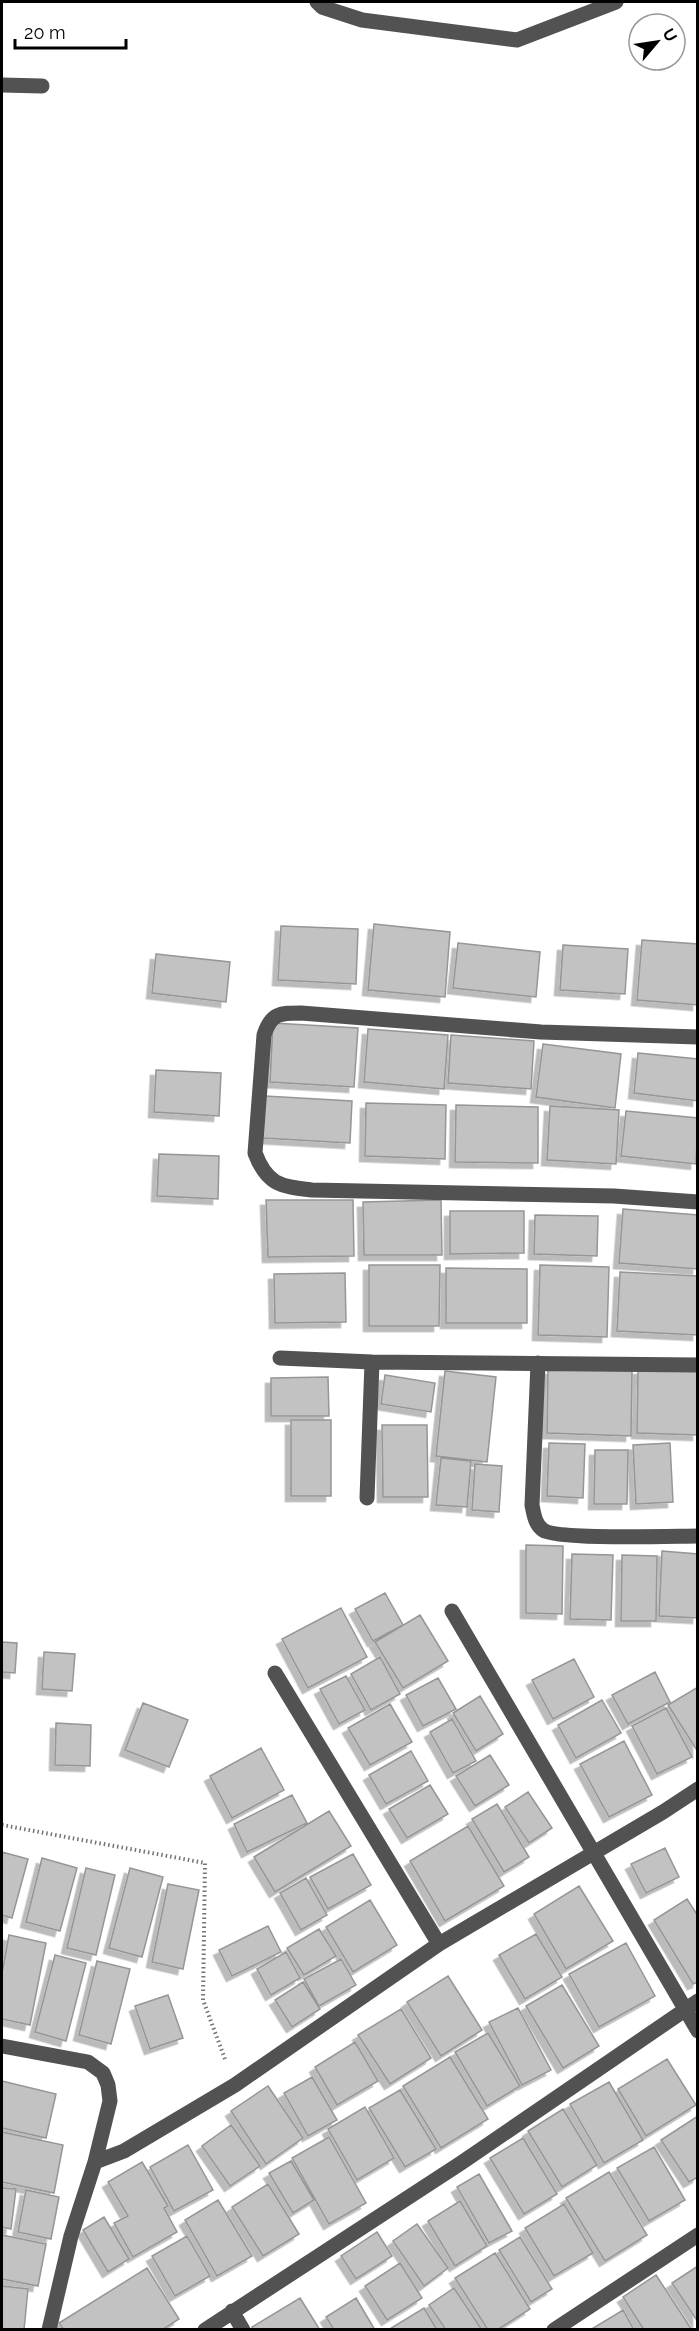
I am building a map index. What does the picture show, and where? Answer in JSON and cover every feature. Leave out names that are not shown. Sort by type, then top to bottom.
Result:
[{"type":"street","points":[[317,2],[322,7],[362,20],[517,40],[616,2]]},
{"type":"street","points":[[2,85],[42,86]]},
{"type":"street","points":[[698,1037],[541,1032],[301,1013],[276,1016],[268,1022],[264,1035],[255,1153],[260,1167],[275,1183],[312,1190],[603,1196],[698,1202]]},
{"type":"street","points":[[280,1358],[372,1362],[698,1365]]},
{"type":"street","points":[[367,1498],[372,1362]]},
{"type":"street","points":[[538,1363],[532,1505],[537,1524],[545,1532],[571,1536],[698,1536]]},
{"type":"street","points":[[452,1611],[592,1853],[691,2006],[698,2031]]},
{"type":"street","points":[[275,1673],[439,1944]]},
{"type":"street","points":[[95,2163],[124,2151],[235,2085],[439,1944],[698,1789]]},
{"type":"street","points":[[205,2330],[461,2163],[691,2006]]},
{"type":"street","points":[[2,2046],[88,2062],[103,2073],[108,2085],[110,2101],[95,2163],[71,2236],[49,2330]]},
{"type":"street","points":[[554,2330],[698,2235]]},
{"type":"street","points":[[232,2311],[243,2330]]},
{"type":"path","points":[[2,1825],[205,1863],[203,2000],[235,2085]]},
{"type":"building","points":[[374,924],[450,932],[445,997],[368,990]]},
{"type":"building","points":[[281,926],[358,929],[356,984],[278,980]]},
{"type":"building","points":[[642,940],[698,944],[698,1005],[637,1000]]},
{"type":"building","points":[[458,943],[540,952],[536,997],[453,988]]},
{"type":"building","points":[[563,945],[628,949],[625,994],[560,990]]},
{"type":"building","points":[[156,954],[230,962],[226,1002],[152,993]]},
{"type":"building","points":[[273,1023],[358,1028],[354,1087],[270,1082]]},
{"type":"building","points":[[368,1029],[448,1035],[444,1089],[364,1082]]},
{"type":"building","points":[[451,1035],[534,1041],[531,1089],[448,1083]]},
{"type":"building","points":[[543,1044],[621,1054],[615,1108],[536,1097]]},
{"type":"building","points":[[638,1053],[698,1059],[698,1101],[634,1093]]},
{"type":"building","points":[[156,1070],[221,1073],[219,1116],[154,1112]]},
{"type":"building","points":[[265,1096],[352,1101],[350,1143],[263,1138]]},
{"type":"building","points":[[366,1103],[446,1105],[445,1159],[365,1156]]},
{"type":"building","points":[[456,1105],[538,1107],[538,1163],[455,1162]]},
{"type":"building","points":[[550,1106],[619,1110],[616,1164],[547,1160]]},
{"type":"building","points":[[626,1111],[698,1118],[696,1164],[621,1156]]},
{"type":"building","points":[[159,1154],[219,1156],[218,1199],[157,1196]]},
{"type":"building","points":[[266,1200],[353,1200],[354,1256],[268,1257]]},
{"type":"building","points":[[441,1200],[442,1255],[364,1255],[363,1202]]},
{"type":"building","points":[[623,1209],[698,1215],[698,1269],[619,1263]]},
{"type":"building","points":[[450,1211],[524,1211],[524,1253],[450,1254]]},
{"type":"building","points":[[535,1215],[598,1216],[597,1256],[534,1254]]},
{"type":"building","points":[[369,1265],[440,1265],[439,1326],[369,1326]]},
{"type":"building","points":[[540,1265],[609,1267],[607,1337],[538,1335]]},
{"type":"building","points":[[446,1268],[527,1269],[527,1323],[446,1323]]},
{"type":"building","points":[[620,1272],[698,1276],[698,1335],[617,1331]]},
{"type":"building","points":[[345,1273],[346,1322],[275,1323],[274,1274]]},
{"type":"building","points":[[548,1369],[632,1371],[631,1436],[547,1433]]},
{"type":"building","points":[[638,1369],[698,1371],[698,1435],[637,1433]]},
{"type":"building","points":[[445,1371],[496,1377],[487,1462],[436,1456]]},
{"type":"building","points":[[385,1375],[435,1383],[431,1412],[381,1404]]},
{"type":"building","points":[[328,1377],[329,1416],[271,1416],[271,1378]]},
{"type":"building","points":[[291,1420],[331,1420],[331,1496],[291,1496]]},
{"type":"building","points":[[382,1425],[427,1425],[428,1497],[383,1497]]},
{"type":"building","points":[[549,1443],[585,1444],[583,1498],[547,1496]]},
{"type":"building","points":[[670,1443],[673,1502],[636,1504],[633,1445]]},
{"type":"building","points":[[595,1450],[628,1450],[627,1504],[594,1504]]},
{"type":"building","points":[[441,1458],[471,1461],[467,1507],[436,1505]]},
{"type":"building","points":[[475,1464],[502,1466],[499,1512],[472,1510]]},
{"type":"building","points":[[526,1545],[563,1546],[562,1614],[526,1613]]},
{"type":"building","points":[[662,1551],[698,1554],[698,1618],[659,1616]]},
{"type":"building","points":[[572,1554],[613,1555],[611,1620],[570,1619]]},
{"type":"building","points":[[622,1555],[657,1556],[656,1621],[621,1621]]},
{"type":"building","points":[[385,1593],[403,1625],[373,1641],[355,1609]]},
{"type":"building","points":[[341,1608],[367,1657],[308,1688],[282,1639]]},
{"type":"building","points":[[420,1615],[448,1661],[403,1688],[375,1642]]},
{"type":"building","points":[[2,1642],[17,1643],[15,1673],[2,1672]]},
{"type":"building","points":[[44,1652],[75,1654],[72,1691],[42,1689]]},
{"type":"building","points":[[380,1657],[400,1694],[371,1710],[351,1674]]},
{"type":"building","points":[[574,1659],[594,1697],[553,1719],[532,1680]]},
{"type":"building","points":[[655,1672],[670,1702],[628,1724],[612,1695]]},
{"type":"building","points":[[346,1676],[365,1710],[339,1724],[320,1689]]},
{"type":"building","points":[[438,1678],[456,1709],[423,1726],[406,1695]]},
{"type":"building","points":[[698,1687],[698,1752],[668,1705]]},
{"type":"building","points":[[480,1696],[503,1734],[476,1751],[453,1713]]},
{"type":"building","points":[[602,1700],[621,1733],[576,1758],[558,1725]]},
{"type":"building","points":[[143,1703],[188,1720],[169,1767],[125,1750]]},
{"type":"building","points":[[390,1704],[412,1742],[370,1765],[348,1728]]},
{"type":"building","points":[[666,1708],[692,1757],[657,1774],[632,1726]]},
{"type":"building","points":[[452,1719],[476,1761],[453,1773],[430,1732]]},
{"type":"building","points":[[56,1723],[91,1725],[90,1766],[55,1765]]},
{"type":"building","points":[[624,1741],[652,1795],[609,1817],[580,1764]]},
{"type":"building","points":[[261,1748],[284,1790],[232,1818],[210,1776]]},
{"type":"building","points":[[411,1751],[428,1781],[386,1804],[369,1775]]},
{"type":"building","points":[[490,1755],[509,1785],[475,1806],[456,1776]]},
{"type":"building","points":[[430,1785],[448,1814],[407,1838],[389,1809]]},
{"type":"building","points":[[528,1792],[552,1828],[529,1843],[505,1807]]},
{"type":"building","points":[[292,1795],[307,1823],[247,1852],[234,1824]]},
{"type":"building","points":[[497,1804],[529,1857],[504,1872],[472,1819]]},
{"type":"building","points":[[329,1811],[351,1846],[275,1892],[254,1857]]},
{"type":"building","points":[[468,1826],[504,1886],[445,1921],[410,1861]]},
{"type":"building","points":[[665,1848],[679,1877],[646,1893],[631,1864]]},
{"type":"building","points":[[2,1852],[28,1859],[12,1918],[2,1915]]},
{"type":"building","points":[[353,1854],[371,1885],[328,1909],[310,1877]]},
{"type":"building","points":[[42,1858],[77,1868],[60,1931],[26,1922]]},
{"type":"building","points":[[86,1868],[115,1875],[96,1955],[67,1948]]},
{"type":"building","points":[[130,1868],[163,1877],[142,1957],[109,1948]]},
{"type":"building","points":[[306,1878],[327,1915],[301,1930],[280,1893]]},
{"type":"building","points":[[168,1884],[199,1890],[183,1969],[152,1962]]},
{"type":"building","points":[[579,1886],[613,1941],[566,1969],[534,1914]]},
{"type":"building","points":[[687,1899],[698,1916],[698,1982],[693,1984],[654,1920]]},
{"type":"building","points":[[370,1900],[397,1945],[353,1972],[326,1927]]},
{"type":"building","points":[[268,1926],[281,1952],[232,1976],[219,1950]]},
{"type":"building","points":[[319,1929],[336,1956],[304,1975],[287,1948]]},
{"type":"building","points":[[536,1934],[562,1977],[525,1999],[499,1955]]},
{"type":"building","points":[[9,1935],[46,1943],[30,2025],[2,2019],[2,1973]]},
{"type":"building","points":[[626,1943],[655,1996],[599,2027],[569,1974]]},
{"type":"building","points":[[286,1952],[300,1978],[271,1995],[257,1969]]},
{"type":"building","points":[[55,1955],[86,1963],[66,2041],[35,2032]]},
{"type":"building","points":[[341,1959],[356,1985],[319,2006],[304,1979]]},
{"type":"building","points":[[97,1961],[130,1969],[111,2044],[79,2035]]},
{"type":"building","points":[[448,1976],[482,2030],[441,2056],[407,2002]]},
{"type":"building","points":[[303,1982],[320,2009],[292,2027],[275,2000]]},
{"type":"building","points":[[562,1985],[599,2046],[563,2068],[526,2006]]},
{"type":"building","points":[[168,1995],[183,2038],[150,2049],[135,2006]]},
{"type":"building","points":[[518,2008],[551,2070],[522,2085],[489,2022]]},
{"type":"building","points":[[401,2009],[431,2058],[390,2084],[358,2035]]},
{"type":"building","points":[[488,2033],[520,2086],[487,2106],[455,2052]]},
{"type":"building","points":[[355,2042],[378,2081],[337,2105],[315,2067]]},
{"type":"building","points":[[450,2057],[488,2119],[441,2148],[403,2086]]},
{"type":"building","points":[[667,2059],[696,2105],[646,2136],[618,2089]]},
{"type":"building","points":[[312,2077],[337,2120],[308,2136],[284,2093]]},
{"type":"building","points":[[2,2081],[56,2094],[46,2138],[2,2128]]},
{"type":"building","points":[[609,2082],[643,2140],[604,2163],[570,2104]]},
{"type":"building","points":[[268,2086],[303,2138],[266,2164],[231,2111]]},
{"type":"building","points":[[400,2090],[436,2149],[405,2167],[369,2108]]},
{"type":"building","points":[[365,2107],[394,2158],[357,2180],[328,2129]]},
{"type":"building","points":[[563,2109],[597,2165],[562,2187],[528,2131]]},
{"type":"building","points":[[698,2116],[698,2177],[689,2182],[661,2140]]},
{"type":"building","points":[[231,2125],[260,2166],[230,2186],[202,2146]]},
{"type":"building","points":[[2,2132],[63,2145],[54,2193],[2,2182]]},
{"type":"building","points":[[329,2137],[366,2203],[329,2224],[292,2158]]},
{"type":"building","points":[[523,2138],[557,2194],[524,2214],[490,2158]]},
{"type":"building","points":[[188,2145],[213,2190],[174,2211],[150,2167]]},
{"type":"building","points":[[654,2147],[685,2200],[649,2221],[617,2168]]},
{"type":"building","points":[[291,2161],[314,2200],[293,2213],[269,2173]]},
{"type":"building","points":[[142,2162],[168,2206],[164,2208],[177,2232],[133,2257],[114,2223],[128,2216],[108,2182]]},
{"type":"building","points":[[609,2172],[647,2235],[605,2261],[566,2198]]},
{"type":"building","points":[[479,2174],[512,2231],[489,2243],[457,2187]]},
{"type":"building","points":[[268,2184],[299,2234],[263,2256],[232,2207]]},
{"type":"building","points":[[2,2188],[16,2189],[11,2229],[2,2227]]},
{"type":"building","points":[[26,2190],[59,2197],[51,2239],[18,2232]]},
{"type":"building","points":[[218,2200],[252,2256],[217,2276],[185,2220]]},
{"type":"building","points":[[460,2201],[487,2246],[455,2266],[428,2221]]},
{"type":"building","points":[[564,2204],[593,2253],[554,2276],[525,2228]]},
{"type":"building","points":[[104,2217],[129,2259],[108,2272],[83,2230]]},
{"type":"building","points":[[417,2224],[448,2268],[424,2286],[393,2241]]},
{"type":"building","points":[[377,2232],[392,2256],[356,2279],[341,2256]]},
{"type":"building","points":[[2,2235],[46,2244],[38,2286],[2,2279]]},
{"type":"building","points":[[187,2236],[210,2276],[175,2296],[152,2256]]},
{"type":"building","points":[[520,2237],[552,2289],[531,2302],[499,2250]]},
{"type":"building","points":[[495,2253],[530,2309],[497,2330],[488,2330],[455,2278]]},
{"type":"building","points":[[400,2263],[422,2298],[387,2320],[365,2286]]},
{"type":"building","points":[[698,2266],[698,2322],[672,2283]]},
{"type":"building","points":[[147,2268],[179,2319],[162,2330],[64,2330],[59,2323]]},
{"type":"building","points":[[656,2275],[692,2330],[644,2330],[623,2297]]},
{"type":"building","points":[[2,2286],[28,2289],[24,2330],[2,2330]]},
{"type":"building","points":[[454,2288],[482,2330],[446,2330],[429,2305]]},
{"type":"building","points":[[300,2298],[320,2330],[253,2330],[252,2327]]},
{"type":"building","points":[[356,2298],[375,2330],[334,2330],[326,2317]]},
{"type":"building","points":[[424,2308],[437,2330],[388,2330]]},
{"type":"building","points":[[623,2310],[634,2330],[590,2330]]}]
